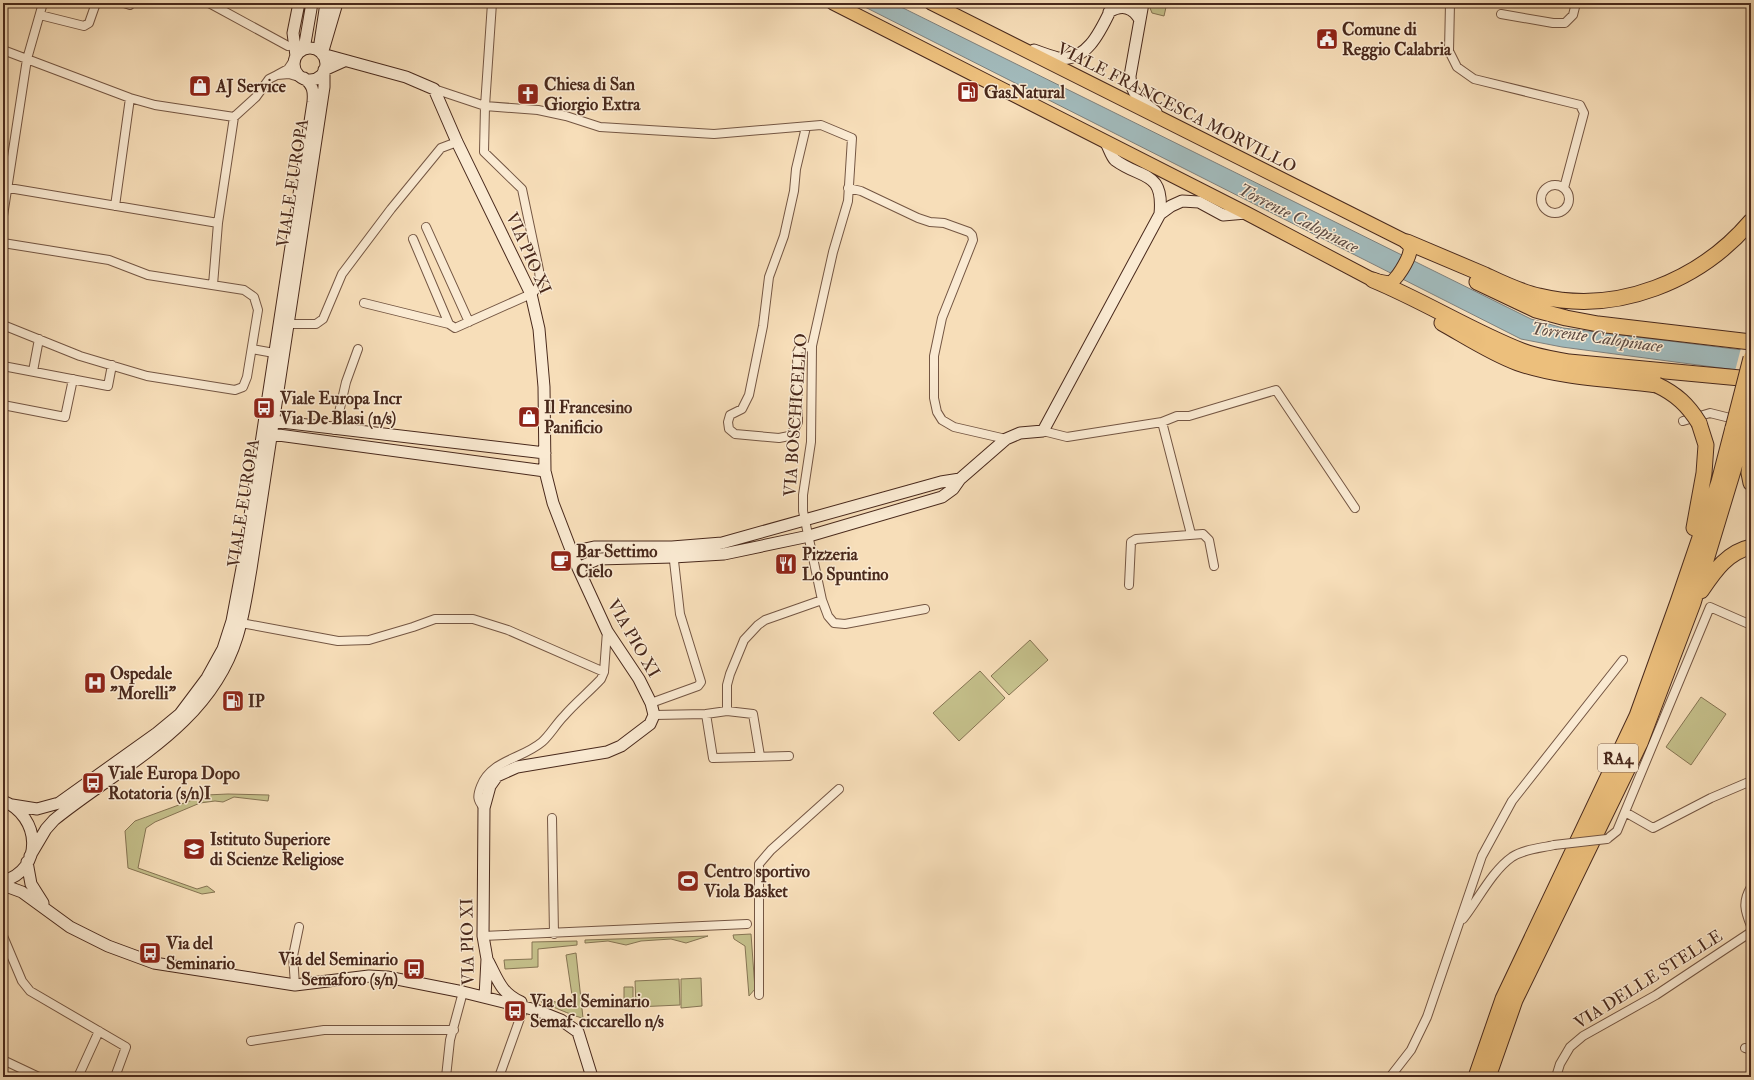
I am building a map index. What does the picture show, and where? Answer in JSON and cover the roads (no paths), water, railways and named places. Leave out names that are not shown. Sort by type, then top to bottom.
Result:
[{"type":"highway","points":[[1408,248],[1537,296],[1567,301],[1585,302],[1630,296],[1660,287],[1694,271],[1739,236],[1751,221]]},
{"type":"highway","points":[[1408,248],[1536,310],[1598,324],[1751,342]]},
{"type":"highway","points":[[1373,280],[1402,292],[1501,342],[1544,358],[1577,363],[1751,379]]},
{"type":"highway","points":[[1373,280],[1398,300],[1496,354],[1518,363],[1552,372],[1657,385],[1670,391],[1691,409],[1699,423],[1706,445],[1704,473],[1697,519],[1682,570],[1685,603]]},
{"type":"highway","name":"RA4","points":[[1743,427],[1751,358]]},
{"type":"highway","name":"RA4","points":[[1488,1077],[1515,1000],[1640,743],[1685,603],[1719,482],[1751,409]]},
{"type":"highway","points":[[1751,456],[1749,473],[1751,483]]},
{"type":"highway","points":[[1685,603],[1724,560],[1735,552],[1751,547]]},
{"type":"highway","name":"RA4","points":[[1476,1077],[1503,999],[1637,716],[1685,603]]},
{"type":"main road","points":[[833,3],[1246,213],[1373,280],[1389,284],[1396,279],[1408,248]]},
{"type":"main road","name":"VIALE FRANCESCA MORVILLO","points":[[931,3],[1172,125],[1408,248]]},
{"type":"street","points":[[3,216],[5,187],[27,59],[43,3]]},
{"type":"street","points":[[40,15],[84,26],[89,22],[96,3]]},
{"type":"street","points":[[209,3],[296,52],[314,48],[321,53],[406,77],[434,89],[486,106],[538,110],[566,116],[600,127],[714,134],[821,125],[852,138],[848,188],[861,191],[918,218],[930,222],[944,223],[969,232],[972,235],[973,240],[942,318],[934,356],[934,398],[937,412],[942,420],[954,426],[1006,439]]},
{"type":"street","points":[[299,3],[293,33],[296,52],[295,70],[303,78]]},
{"type":"street","points":[[212,285],[218,223],[234,117],[256,97],[269,79],[288,69],[296,52],[312,3]]},
{"type":"street","points":[[324,70],[325,59],[321,53],[320,43],[326,3]]},
{"type":"street","points":[[321,53],[337,3]]},
{"type":"street","points":[[364,303],[449,324],[455,328],[531,294],[538,289],[540,282],[539,270],[522,189],[484,152],[492,3]]},
{"type":"street","points":[[1143,3],[1130,84],[1137,96],[1172,125]]},
{"type":"street","points":[[1450,3],[1450,52],[1457,67],[1474,79],[1580,105],[1584,113],[1564,188]]},
{"type":"street","points":[[1501,14],[1553,23],[1565,23],[1573,15],[1576,3]]},
{"type":"street","points":[[1007,42],[1058,58],[1075,56],[1083,52],[1090,45],[1112,8],[1128,8],[1137,15],[1140,20]]},
{"type":"street","points":[[3,50],[130,98],[155,105],[234,117]]},
{"type":"street","points":[[277,75],[289,74],[303,78],[318,78],[324,70],[344,60]]},
{"type":"street","name":"VIALE EUROPA","points":[[3,881],[19,873],[29,859],[46,829],[54,820],[161,742],[186,720],[205,697],[223,668],[237,638],[241,623],[288,324],[324,87],[324,70]]},
{"type":"street","name":"VIALE EUROPA","points":[[8,803],[30,809],[44,808],[59,803],[67,798],[168,725],[189,703],[213,668],[223,648],[233,615],[242,568],[313,102],[312,87],[310,82],[303,78]]},
{"type":"street","name":"VIA PIO XI","points":[[434,89],[457,142],[531,294],[539,329],[544,387],[545,471],[553,503],[571,552],[607,631],[639,679],[651,703],[654,715],[650,724],[643,731],[621,746],[607,752],[517,767],[497,776],[490,786],[484,808],[483,936],[488,959],[485,997]]},
{"type":"street","points":[[115,206],[130,98]]},
{"type":"street","points":[[806,127],[796,169],[794,191],[784,236],[769,276],[763,326],[749,396],[742,409],[730,415],[728,429],[735,434],[779,438],[790,436],[798,422],[797,353],[799,349],[812,346]]},
{"type":"street","points":[[288,324],[316,324],[323,319],[342,274],[390,209],[441,148],[457,142]]},
{"type":"street","points":[[1043,431],[1160,214],[1161,198],[1159,188],[1151,178],[1114,159],[1106,143]]},
{"type":"street","points":[[5,187],[218,223]]},
{"type":"street","name":"VIA BOSCHICELLO","points":[[848,188],[848,201],[832,252],[812,346],[811,442],[803,495],[803,510],[822,600],[828,616],[834,623],[840,624],[925,609]]},
{"type":"street","points":[[1160,214],[1171,206],[1182,202],[1199,202],[1223,215],[1246,213]]},
{"type":"street","points":[[426,228],[469,322]]},
{"type":"street","points":[[413,239],[449,324]]},
{"type":"street","points":[[3,243],[109,260],[148,275],[244,290],[254,296],[258,310],[247,377],[243,387],[235,390],[147,376],[80,356],[3,325]]},
{"type":"street","points":[[33,371],[39,339]]},
{"type":"street","points":[[252,349],[274,353]]},
{"type":"street","points":[[335,430],[346,382],[358,349]]},
{"type":"street","points":[[3,366],[108,386],[112,366]]},
{"type":"street","points":[[3,405],[65,417],[73,379]]},
{"type":"street","points":[[571,552],[594,547],[724,554],[809,536],[942,497],[953,489],[960,479],[1006,439],[1020,433],[1043,431],[1067,437],[1162,422],[1178,416],[1189,416],[1276,390],[1355,508]]},
{"type":"street","points":[[1683,421],[1710,413],[1743,427]]},
{"type":"street","points":[[273,421],[335,430],[545,453]]},
{"type":"street","points":[[1162,422],[1191,534]]},
{"type":"street","points":[[271,434],[545,471]]},
{"type":"street","points":[[578,568],[598,559],[673,552],[722,542],[941,482],[960,479]]},
{"type":"street","points":[[1129,585],[1131,542],[1136,539],[1203,534],[1209,540],[1214,566]]},
{"type":"street","points":[[651,703],[698,686],[701,682],[680,614],[673,552]]},
{"type":"street","points":[[727,711],[726,685],[744,640],[758,625],[765,620],[822,600]]},
{"type":"street","points":[[1458,924],[1494,876],[1512,857],[1532,849],[1607,839],[1617,831],[1710,607],[1751,625]]},
{"type":"street","points":[[241,623],[338,641],[346,641],[369,640],[435,619],[473,620],[508,630],[604,672]]},
{"type":"street","points":[[484,808],[478,802],[478,794],[483,780],[491,771],[502,763],[522,754],[542,741],[564,715],[601,679],[604,672],[607,631]]},
{"type":"street","points":[[1390,1077],[1411,1050],[1427,1017],[1482,856],[1512,801],[1623,660]]},
{"type":"street","points":[[654,715],[706,714],[727,711],[753,714],[760,756]]},
{"type":"street","points":[[706,714],[713,758],[789,756]]},
{"type":"street","points":[[1625,812],[1653,828],[1711,798],[1751,781]]},
{"type":"street","points":[[759,995],[759,864],[771,850],[839,789]]},
{"type":"street","points":[[8,803],[21,812],[30,827],[33,845],[29,859],[31,884],[47,909]]},
{"type":"street","points":[[552,818],[554,934]]},
{"type":"street","points":[[3,885],[22,892],[70,927],[108,946],[154,963],[295,985],[369,976],[387,977],[463,992],[536,1010]]},
{"type":"street","points":[[1751,888],[1746,896],[1745,906],[1751,926]]},
{"type":"street","points":[[483,936],[554,934],[747,924]]},
{"type":"street","points":[[295,985],[292,956],[299,927]]},
{"type":"street","name":"VIA DELLE STELLE","points":[[1556,1077],[1560,1064],[1570,1047],[1583,1036],[1656,995],[1751,932]]},
{"type":"street","points":[[3,936],[22,981],[30,991],[126,1047],[115,1077]]},
{"type":"street","points":[[488,959],[500,985],[510,997],[561,1020],[578,1032],[592,1077]]},
{"type":"street","points":[[446,1077],[450,1040],[454,1030],[463,992]]},
{"type":"street","points":[[499,1077],[524,1007]]},
{"type":"street","points":[[251,1041],[324,1030],[454,1030]]},
{"type":"street","points":[[78,1077],[99,1031]]},
{"type":"street","points":[[3,1060],[39,1077]]},
{"type":"water","name":"Torrente Calopinace","points":[[857,3],[893,3],[1531,319],[1563,328],[1751,351],[1751,372],[1562,347],[1521,339]]},
{"type":"place","name":"Comune di Reggio Calabria","points":[[1327,39]]},
{"type":"place","name":"AJ Service","points":[[200,86]]},
{"type":"place","name":"GasNatural","points":[[968,92]]},
{"type":"place","name":"Chiesa di San Giorgio Extra","points":[[528,94]]},
{"type":"place","name":"Viale Europa Incr Via De Blasi (n/s)","points":[[264,408]]},
{"type":"place","name":"Il Francesino Panificio","points":[[529,417]]},
{"type":"place","name":"Bar Settimo Cielo","points":[[561,561]]},
{"type":"place","name":"Pizzeria Lo Spuntino","points":[[786,564]]},
{"type":"place","name":"Ospedale \"Morelli\"","points":[[95,683]]},
{"type":"place","name":"IP","points":[[233,701]]},
{"type":"place","name":"Viale Europa Dopo Rotatoria (s/n)I","points":[[93,783]]},
{"type":"place","name":"Istituto Superiore di Scienze Religiose","points":[[194,849]]},
{"type":"place","name":"Centro sportivo Viola Basket","points":[[688,881]]},
{"type":"place","name":"Via del Seminario","points":[[150,953]]},
{"type":"place","name":"Via del Seminario Semaforo (s/n)","points":[[414,969]]},
{"type":"place","name":"Via del Seminario Semaf. ciccarello n/s","points":[[515,1011]]}]
